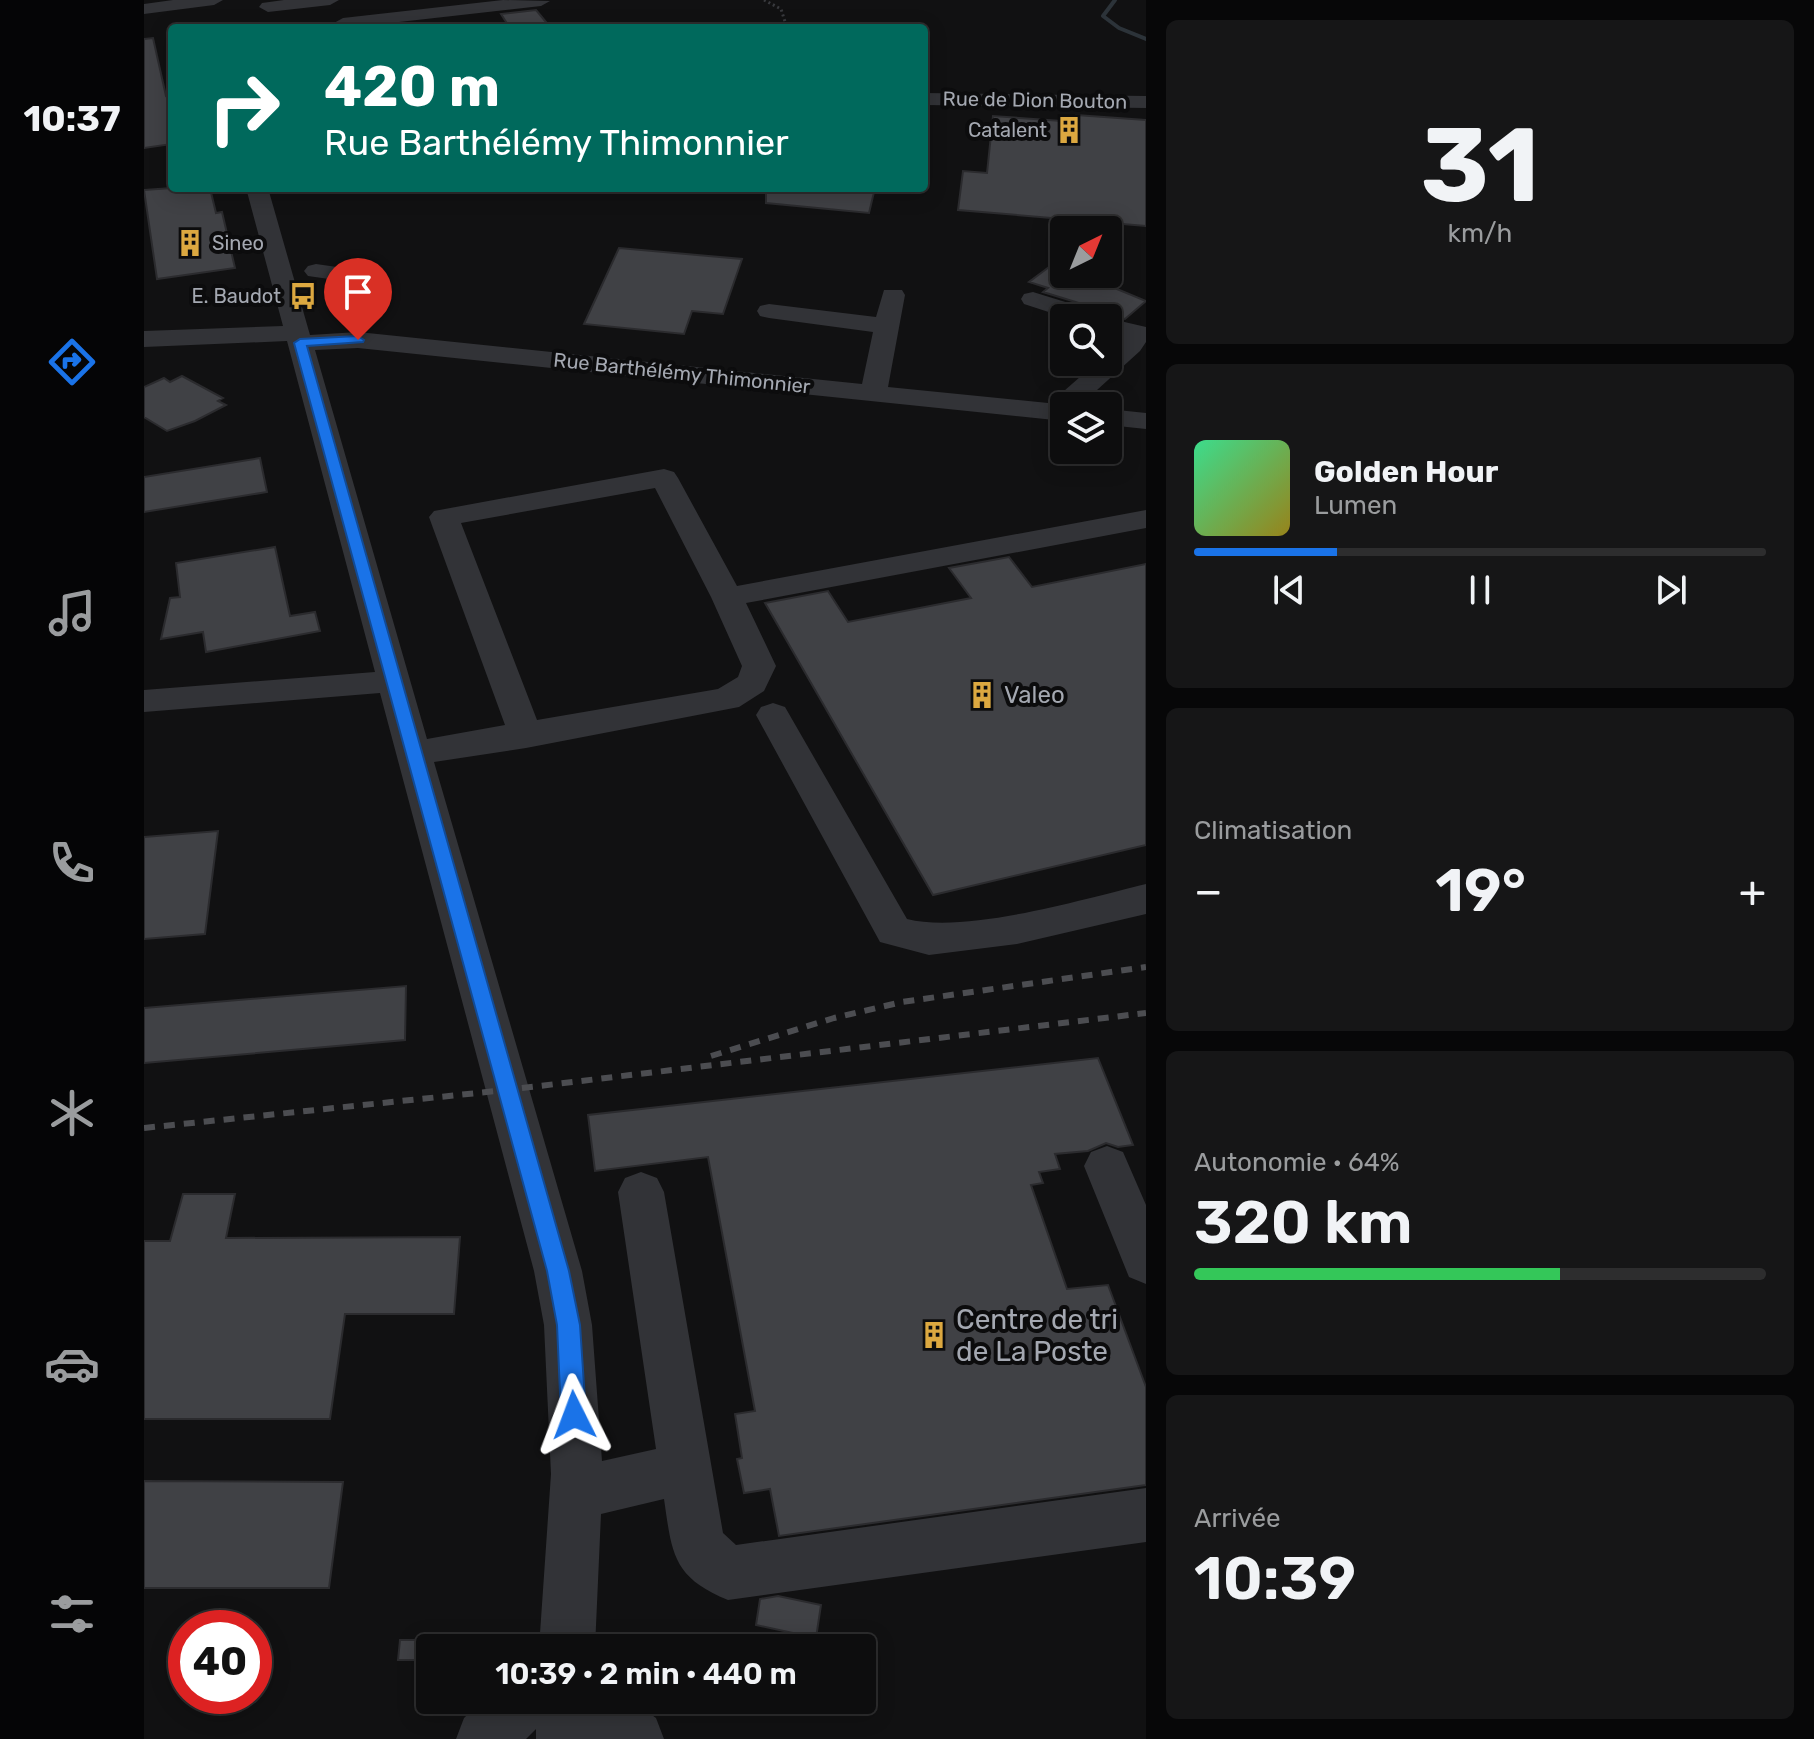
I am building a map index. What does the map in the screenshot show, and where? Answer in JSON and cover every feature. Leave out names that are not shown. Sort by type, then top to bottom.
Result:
[{"type":"street","points":[[268,7],[330,0]]},
{"type":"street","points":[[343,23],[541,0],[554,18]]},
{"type":"street","points":[[144,9],[208,7]]},
{"type":"street","name":"Rue de Dion Bouton","points":[[928,99],[1146,102]]},
{"type":"street","points":[[258,192],[558,1271],[568,1325],[576,1493],[567,1634]]},
{"type":"street","points":[[316,271],[357,276]]},
{"type":"street","points":[[874,393],[893,295]]},
{"type":"street","points":[[1033,299],[1050,304]]},
{"type":"street","points":[[769,311],[886,326]]},
{"type":"street","points":[[1122,328],[1138,333],[1122,354]]},
{"type":"street","name":"Rue Barthélémy Thimonnier","points":[[144,339],[358,340],[1050,412]]},
{"type":"street","points":[[1079,392],[1097,376]]},
{"type":"street","points":[[1122,418],[1146,421]]},
{"type":"street","points":[[414,753],[526,736],[727,699],[752,683],[759,666],[727,597],[664,478],[444,517],[526,736]]},
{"type":"street","points":[[727,597],[1146,519]]},
{"type":"street","points":[[144,701],[394,681]]},
{"type":"street","points":[[773,715],[894,931],[929,940],[1017,929],[1146,899]]},
{"type":"street","points":[[1107,1166],[1146,1262]]},
{"type":"street","points":[[641,1192],[698,1548],[728,1573],[1146,1515]]},
{"type":"street","points":[[576,1493],[686,1468]]},
{"type":"street","points":[[485,1739],[510,1714]]},
{"type":"street","points":[[565,1739],[566,1714]]},
{"type":"street","points":[[606,1714],[614,1726],[635,1739]]},
{"type":"path","points":[[764,0],[781,9],[786,24]]},
{"type":"building","points":[[536,10],[548,24],[507,24],[501,14]]},
{"type":"building","points":[[153,38],[168,96],[168,145],[144,148],[144,39]]},
{"type":"building","points":[[1076,115],[1146,120],[1146,226],[1122,224],[1122,216],[1050,218],[958,210],[963,171],[987,173],[993,116],[1076,122]]},
{"type":"building","name":"Sineo","points":[[168,188],[168,192],[211,192],[216,213],[222,212],[235,268],[157,279],[144,190]]},
{"type":"building","points":[[766,192],[874,192],[869,213],[766,203]]},
{"type":"building","points":[[619,248],[742,259],[723,314],[692,311],[684,334],[584,324]]},
{"type":"building","points":[[1049,267],[1050,288],[1114,288],[1146,301],[1125,319],[1122,318],[1122,304],[1082,304],[1043,292],[1048,288],[1029,282]]},
{"type":"building","points":[[182,376],[223,398],[218,401],[226,405],[167,431],[144,417],[144,387],[164,378],[170,382]]},
{"type":"building","points":[[260,458],[267,492],[144,512],[144,477]]},
{"type":"building","points":[[275,547],[290,616],[315,612],[320,631],[206,652],[203,632],[161,639],[170,598],[180,597],[176,563]]},
{"type":"building","name":"Valeo","points":[[1009,557],[1032,587],[1146,564],[1146,845],[933,895],[765,603],[828,591],[848,622],[971,598],[949,568]]},
{"type":"building","points":[[218,831],[205,934],[144,939],[144,837]]},
{"type":"building","points":[[406,986],[405,1040],[144,1063],[144,1008]]},
{"type":"building","name":"Centre de tri de La Poste","points":[[1098,1058],[1133,1145],[1118,1147],[1106,1143],[1088,1151],[1055,1154],[1060,1169],[1039,1172],[1043,1183],[1031,1185],[1067,1289],[1108,1285],[1146,1387],[1146,1485],[779,1536],[770,1489],[744,1493],[737,1459],[742,1458],[735,1414],[755,1411],[708,1157],[595,1171],[588,1115]]},
{"type":"building","points":[[183,1194],[235,1194],[226,1238],[460,1237],[454,1314],[345,1314],[330,1419],[144,1419],[144,1241],[170,1241]]},
{"type":"building","points":[[144,1481],[343,1482],[329,1588],[144,1588]]},
{"type":"building","points":[[778,1596],[821,1605],[817,1634],[798,1634],[756,1625],[760,1599]]},
{"type":"building","points":[[400,1640],[416,1640],[416,1660],[398,1660]]},
{"type":"waterway","points":[[1115,0],[1103,16],[1119,28],[1146,39]]},
{"type":"railway","points":[[711,1056],[834,1018],[902,1002],[1146,967]]},
{"type":"railway","points":[[144,1128],[506,1090],[1146,1013]]},
{"type":"place","name":"Catalent","points":[[1069,130]]},
{"type":"place","name":"Sineo","points":[[190,243]]},
{"type":"place","name":"E. Baudot","points":[[303,296]]},
{"type":"place","name":"Valeo","points":[[982,695]]},
{"type":"place","name":"Centre de tri de La Poste","points":[[934,1335]]},
{"type":"route","points":[[358,340],[328,339],[300,343],[558,1271],[568,1325],[574,1415]]}]
